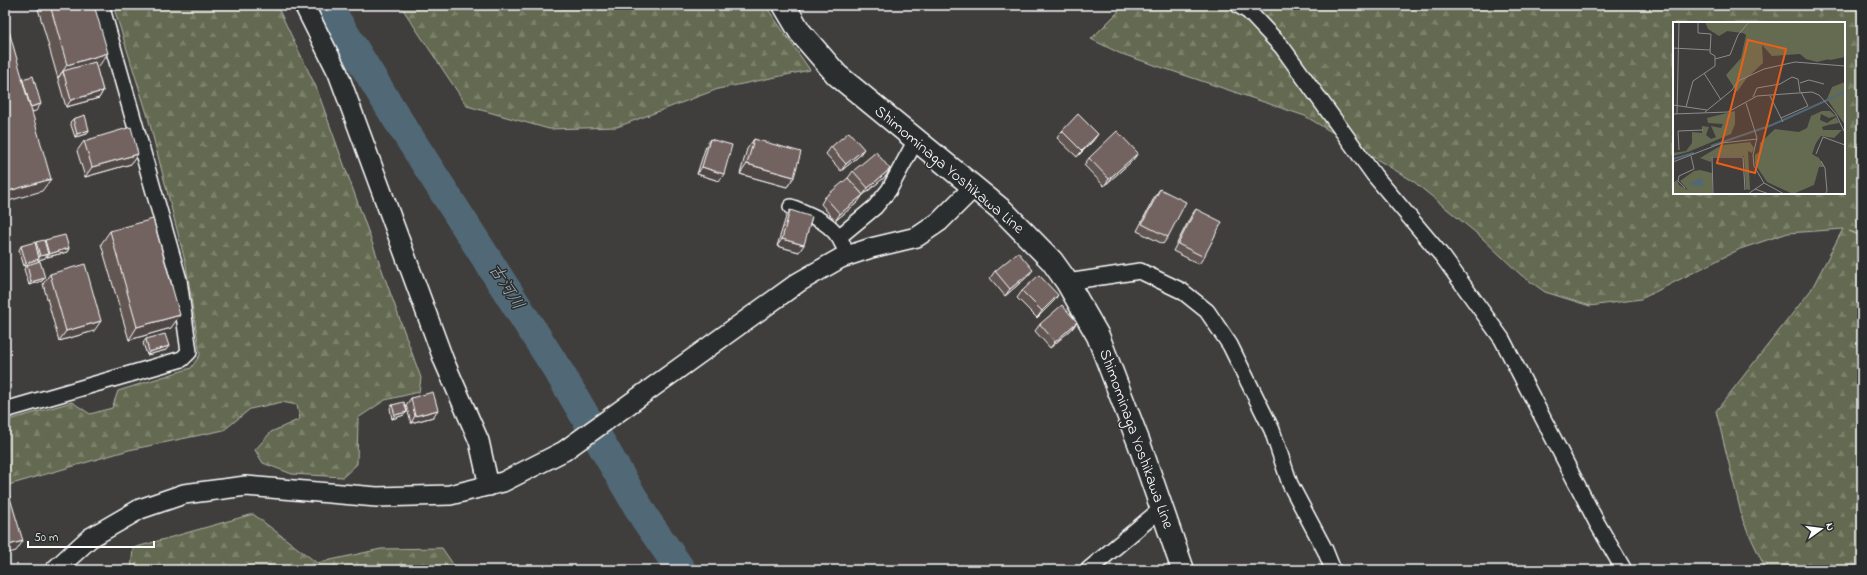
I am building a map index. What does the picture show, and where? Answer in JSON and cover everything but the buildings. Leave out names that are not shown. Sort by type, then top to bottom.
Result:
[{"type":"main road","name":"Shimominaga Yoshikawa Line","points":[[784,5],[800,32],[837,75],[1002,211],[1052,261],[1067,282],[1098,336],[1139,443],[1183,570]]},
{"type":"street","points":[[5,410],[182,359],[189,352],[178,280],[101,5]]},
{"type":"street","points":[[304,5],[338,73],[444,361],[479,441],[489,486]]},
{"type":"street","points":[[1238,5],[1249,12],[1282,47],[1374,175],[1443,257],[1502,339],[1597,523],[1624,570]]},
{"type":"street","points":[[840,236],[875,207],[889,190],[916,140]]},
{"type":"street","points":[[55,570],[90,538],[140,508],[184,494],[246,486],[377,497],[450,495],[503,482],[564,451],[799,282],[848,256],[871,248],[917,237],[939,222],[974,187]]},
{"type":"street","points":[[791,206],[819,218],[840,236],[848,256]]},
{"type":"street","points":[[1067,282],[1140,271],[1182,291],[1207,311],[1230,346],[1272,430],[1290,484],[1325,550],[1333,570]]},
{"type":"street","points":[[1088,570],[1161,509]]},
{"type":"green space","points":[[113,5],[274,5],[280,12],[316,87],[421,378],[419,392],[385,400],[358,418],[357,464],[343,477],[292,474],[263,463],[255,450],[271,432],[300,419],[297,405],[282,402],[250,409],[224,430],[129,450],[5,486],[5,421],[72,402],[90,414],[112,408],[118,391],[191,368],[200,355],[186,265],[148,117]]},
{"type":"green space","points":[[400,5],[765,5],[810,70],[718,89],[617,127],[549,129],[467,106]]},
{"type":"green space","points":[[1125,5],[1862,5],[1862,235],[1849,231],[1862,237],[1862,570],[1766,570],[1743,521],[1716,411],[1811,290],[1843,229],[1788,233],[1740,249],[1641,299],[1590,306],[1545,292],[1521,275],[1481,237],[1413,181],[1305,116],[1119,53],[1091,39]]},
{"type":"green space","points":[[253,514],[317,563],[381,549],[442,548],[457,570],[131,570],[133,548]]},
{"type":"waterway","name":"古河川","points":[[327,5],[396,117],[561,375],[646,520],[681,570]]}]
